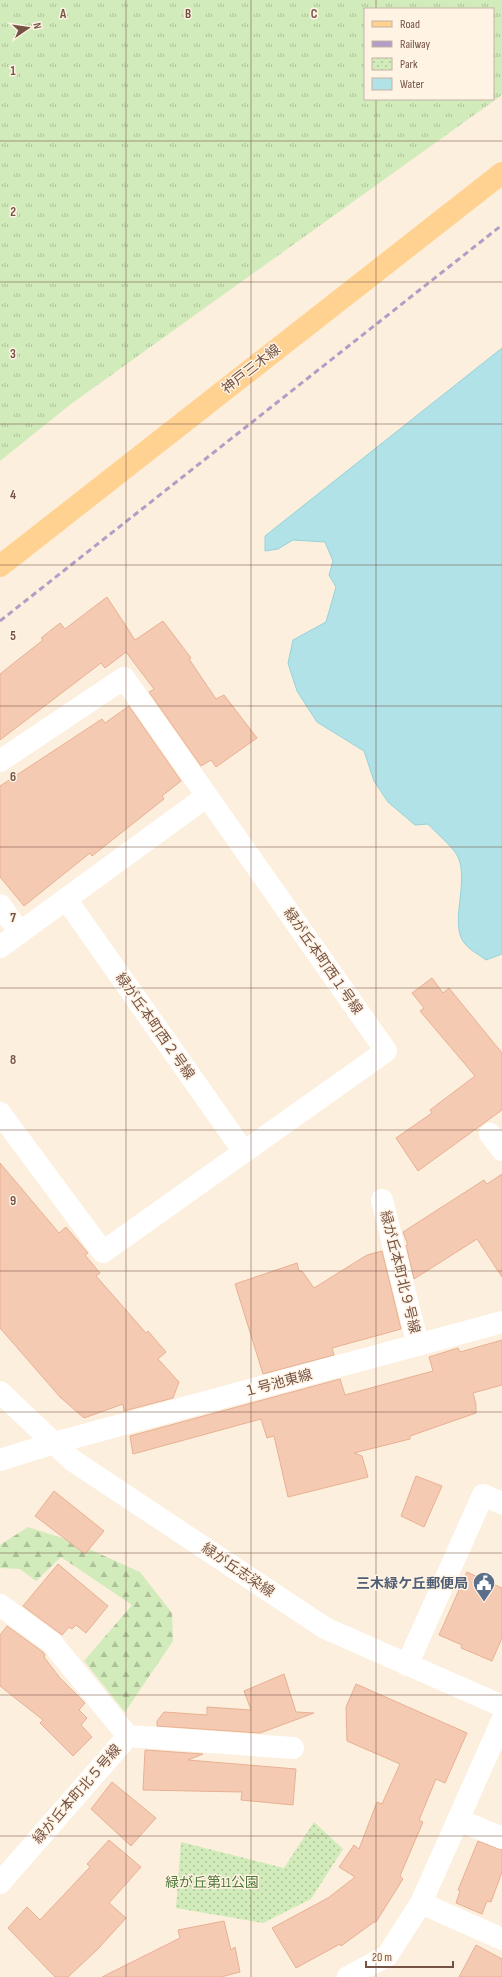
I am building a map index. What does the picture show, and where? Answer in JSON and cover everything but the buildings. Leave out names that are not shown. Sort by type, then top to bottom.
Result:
[{"type":"main road","name":"神戸三木線","points":[[0,566],[502,173]]},
{"type":"street","points":[[0,761],[124,678],[207,796],[0,947]]},
{"type":"street","name":"緑が丘本町西１号線","points":[[0,1113],[103,1252],[386,1051],[207,796]]},
{"type":"street","name":"緑が丘本町西２号線","points":[[66,899],[244,1152]]},
{"type":"street","points":[[0,905],[20,933]]},
{"type":"street","name":"緑が丘本町北９号線","points":[[382,1200],[418,1345]]},
{"type":"street","name":"１号池東線","points":[[0,1460],[54,1443],[502,1322]]},
{"type":"street","name":"緑が丘志染線","points":[[0,1392],[72,1460],[325,1628],[502,1706]]},
{"type":"street","points":[[407,1664],[483,1495],[502,1503]]},
{"type":"street","name":"緑が丘本町北５号線","points":[[0,1606],[52,1643],[128,1736],[0,1883]]},
{"type":"street","points":[[348,1977],[387,1956],[421,1903],[502,1721]]},
{"type":"street","points":[[128,1736],[293,1748]]},
{"type":"street","points":[[459,1820],[502,1838]]},
{"type":"street","points":[[421,1903],[502,1939]]},
{"type":"green space","points":[[0,0],[502,0],[502,95],[71,404],[0,461]]},
{"type":"green space","points":[[28,1527],[71,1541],[140,1572],[172,1613],[173,1641],[125,1712],[84,1661],[132,1605],[61,1557],[36,1581],[20,1569],[0,1568],[0,1545]]},
{"type":"green space","name":"緑が丘第11公園","points":[[314,1822],[343,1849],[311,1899],[263,1923],[176,1908],[181,1842],[284,1868]]},
{"type":"water","points":[[502,348],[502,954],[486,960],[468,947],[461,937],[458,915],[462,877],[461,866],[455,851],[428,824],[415,825],[388,802],[374,781],[364,751],[317,722],[297,691],[288,663],[293,640],[326,622],[336,587],[329,575],[333,561],[325,542],[293,540],[278,549],[265,551],[265,536]]},
{"type":"railway","points":[[0,621],[502,225]]},
{"type":"place","name":"三木緑ケ丘郵便局","points":[[484,1602]]}]
